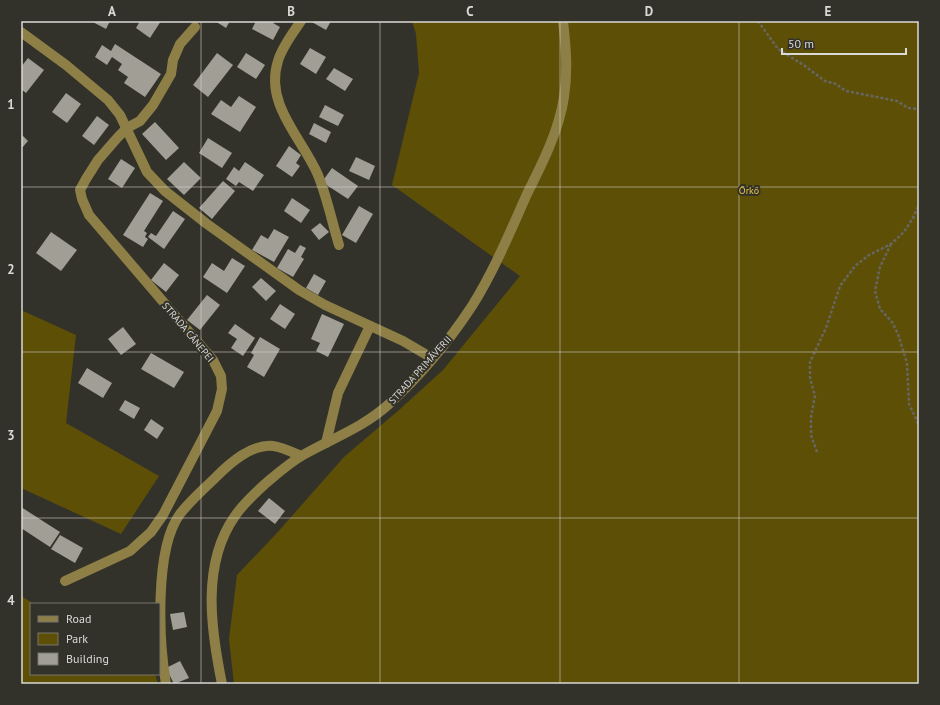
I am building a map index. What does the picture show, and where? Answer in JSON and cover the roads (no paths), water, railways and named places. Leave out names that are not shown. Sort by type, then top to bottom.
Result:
[{"type":"street","points":[[301,21],[278,60],[274,78],[275,90],[283,113],[318,175],[339,245]]},
{"type":"street","name":"STRADA PRIMĂVERII","points":[[222,684],[212,621],[213,581],[217,558],[234,516],[251,497],[280,471],[301,456],[368,422],[389,404],[432,358],[459,324],[487,279],[546,153],[564,98],[567,54],[563,21]]},
{"type":"street","name":"STRADA CÂNEPEI","points":[[65,581],[130,551],[151,532],[163,515],[217,410],[222,390],[221,376],[213,360],[89,215],[80,190],[98,160],[127,128],[140,121],[153,105],[171,74],[173,60],[180,44],[195,27]]},
{"type":"street","points":[[21,32],[66,65],[108,100],[127,128],[147,172],[166,191],[207,224],[299,290],[325,305],[403,341],[432,358]]},
{"type":"street","points":[[326,443],[338,393],[370,326]]},
{"type":"street","points":[[166,684],[161,657],[162,588],[166,550],[175,522],[179,515],[220,472],[249,451],[262,446],[274,446],[301,456]]},
{"type":"street","points":[[163,515],[175,522]]},
{"type":"park label","name":"Őrkő","points":[[749,190]]}]
